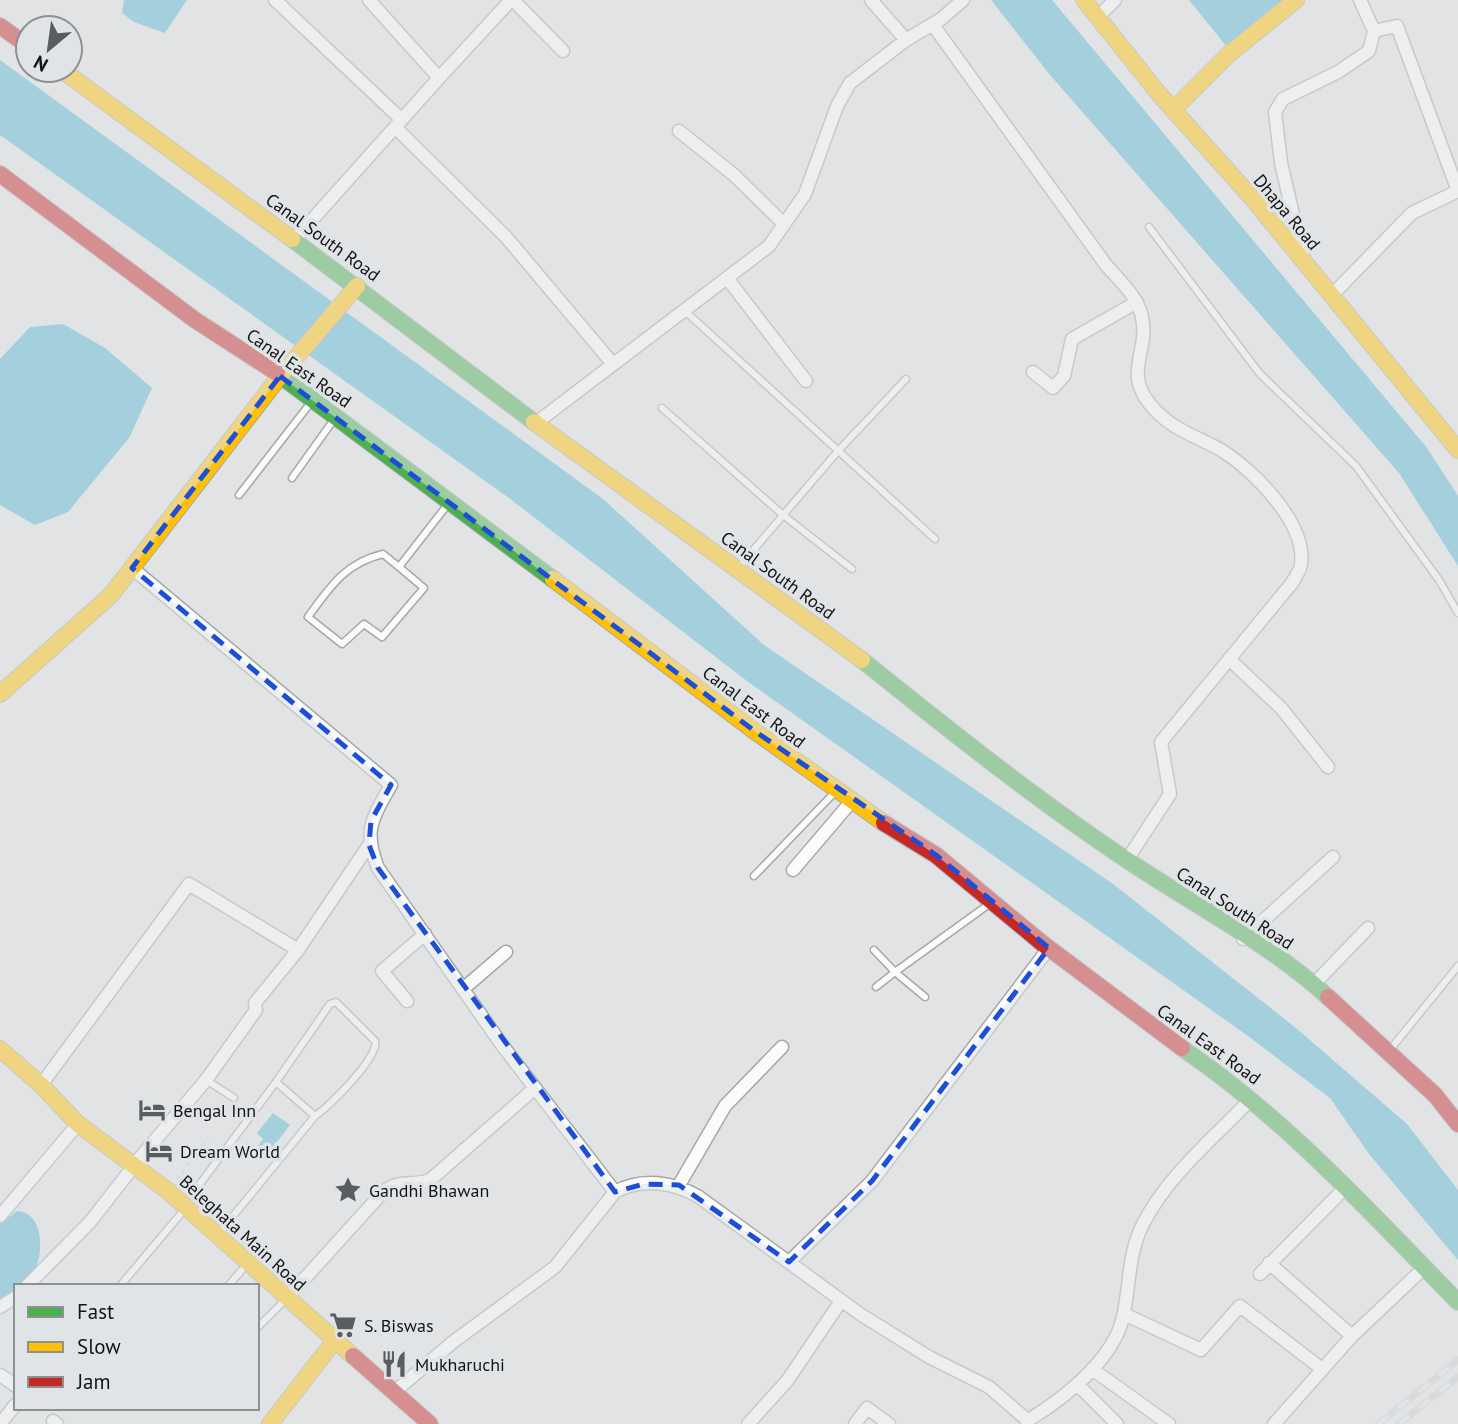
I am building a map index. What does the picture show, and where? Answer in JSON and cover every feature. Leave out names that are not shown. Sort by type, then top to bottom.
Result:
[{"type":"street","points":[[275,0],[399,123],[506,237],[613,365]]},
{"type":"street","points":[[369,0],[439,78]]},
{"type":"street","points":[[294,240],[512,0],[563,51]]},
{"type":"street","points":[[871,0],[906,40]]},
{"type":"street","points":[[536,423],[769,246],[805,194],[842,93],[859,74],[906,40],[937,22],[963,0]]},
{"type":"street","name":"Dhapa Road","points":[[1084,0],[1458,450]]},
{"type":"street","points":[[1098,17],[1115,0]]},
{"type":"street","points":[[1173,110],[1229,54],[1296,0]]},
{"type":"street","points":[[1304,262],[1282,163],[1275,112],[1283,99],[1338,72],[1370,51],[1374,31],[1360,0]]},
{"type":"street","points":[[937,22],[1105,265],[1137,302],[1143,331],[1135,372],[1144,395],[1156,411],[1181,432],[1219,449],[1256,478],[1289,517],[1300,540],[1301,565],[1292,583],[1161,742],[1170,794],[1127,860]]},
{"type":"street","points":[[1331,296],[1412,213],[1458,191],[1397,26],[1374,31]]},
{"type":"street","name":"Canal South Road","points":[[81,84],[357,286],[536,423],[1127,860],[1313,985],[1435,1095],[1458,1124]]},
{"type":"street","points":[[679,131],[734,175],[784,224]]},
{"type":"street","name":"Canal East Road","points":[[0,174],[195,320],[313,400],[852,802],[936,855],[1049,948],[1251,1099],[1314,1155],[1344,1189],[1425,1266],[1458,1302]]},
{"type":"street","points":[[727,278],[806,381]]},
{"type":"street","points":[[0,694],[111,595],[280,376],[357,286]]},
{"type":"street","points":[[1034,372],[1053,388],[1064,376],[1072,339],[1137,302]]},
{"type":"street","points":[[132,568],[391,785],[371,821],[369,845],[378,868],[535,1088],[615,1192]]},
{"type":"street","points":[[1229,659],[1281,708],[1328,767]]},
{"type":"street","points":[[793,870],[852,802]]},
{"type":"street","points":[[29,1284],[90,1222],[206,1080],[256,1010],[255,1003],[299,950],[369,845]]},
{"type":"street","points":[[1244,939],[1333,857]]},
{"type":"street","points":[[41,1084],[188,884],[299,950]]},
{"type":"street","points":[[1313,985],[1368,928]]},
{"type":"street","points":[[407,1000],[382,971],[425,934]]},
{"type":"street","points":[[789,1262],[872,1181],[1049,948]]},
{"type":"street","points":[[463,989],[506,952]]},
{"type":"street","points":[[679,1185],[725,1106],[782,1047]]},
{"type":"street","name":"Beleghata Main Road","points":[[0,1049],[41,1084],[78,1124],[168,1191],[216,1237],[430,1424]]},
{"type":"street","points":[[287,1298],[383,1192],[396,1182],[422,1183],[430,1180],[535,1088]]},
{"type":"street","points":[[394,1392],[453,1342],[555,1267],[615,1192],[644,1184],[679,1185],[841,1301],[929,1357],[992,1389],[1027,1422],[1078,1385],[1102,1358],[1124,1314],[1130,1260],[1142,1225],[1162,1193],[1251,1099]]},
{"type":"street","points":[[0,1216],[78,1124]]},
{"type":"street","points":[[1259,1274],[1344,1189]]},
{"type":"street","points":[[1269,1263],[1352,1336]]},
{"type":"street","points":[[1274,1424],[1352,1336],[1425,1266]]},
{"type":"street","points":[[748,1424],[787,1381],[841,1301]]},
{"type":"street","points":[[1124,1314],[1201,1350],[1240,1306],[1322,1369]]},
{"type":"street","points":[[270,1424],[335,1340]]},
{"type":"street","points":[[1092,1369],[1169,1424]]},
{"type":"street","points":[[1078,1385],[1117,1424]]},
{"type":"street","points":[[0,1424],[14,1406]]},
{"type":"street","points":[[855,1424],[867,1408],[889,1424]]},
{"type":"lane","points":[[1149,227],[1260,374],[1356,466],[1439,580],[1458,613]]},
{"type":"lane","points":[[685,311],[935,539]]},
{"type":"lane","points":[[736,569],[838,451],[906,379]]},
{"type":"lane","points":[[240,495],[313,400]]},
{"type":"lane","points":[[662,408],[783,515],[852,569]]},
{"type":"lane","points":[[292,478],[336,417]]},
{"type":"lane","points":[[399,567],[449,502]]},
{"type":"lane","points":[[383,554],[399,567],[424,588],[382,636],[364,624],[342,644],[308,617],[338,577],[362,559],[383,554]]},
{"type":"lane","points":[[754,876],[836,790]]},
{"type":"lane","points":[[876,987],[994,901]]},
{"type":"lane","points":[[874,950],[925,997]]},
{"type":"lane","points":[[1387,1053],[1458,966]]},
{"type":"lane","points":[[194,1192],[330,1004],[336,1002],[341,1005],[376,1047],[327,1108],[315,1116],[216,1237]]},
{"type":"lane","points":[[206,1080],[234,1098]]},
{"type":"lane","points":[[276,1082],[315,1116]]},
{"type":"lane","points":[[122,1284],[185,1208]]},
{"type":"lane","points":[[230,1284],[247,1264]]},
{"type":"lane","points":[[259,1326],[287,1298]]},
{"type":"path","points":[[168,1191],[209,1137]]},
{"type":"highlighted area","points":[[280,376],[756,732],[936,855],[1049,948],[872,1181],[789,1262],[679,1185],[644,1184],[615,1192],[378,868],[369,845],[371,821],[391,785],[132,568]]},
{"type":"water","points":[[124,0],[187,0],[165,33],[134,22],[122,13]]},
{"type":"water","points":[[991,0],[1052,0],[1427,448],[1458,496],[1458,566],[1399,473],[1050,75]]},
{"type":"water","points":[[1189,0],[1286,0],[1227,47]]},
{"type":"water","points":[[0,60],[14,70],[14,84],[33,84],[603,499],[764,645],[1113,884],[1296,1028],[1407,1124],[1458,1190],[1458,1260],[1369,1154],[1330,1098],[1248,1036],[747,681],[509,498],[0,135]]},
{"type":"water","points":[[63,324],[105,348],[152,388],[129,438],[68,512],[35,525],[0,505],[0,359],[30,327]]},
{"type":"water","points":[[273,1113],[290,1125],[263,1160],[253,1152],[263,1139],[257,1133]]},
{"type":"water","points":[[17,1211],[31,1217],[36,1223],[40,1238],[40,1255],[37,1265],[24,1284],[14,1284],[14,1295],[0,1303],[0,1224]]},
{"type":"railway","points":[[1378,1424],[1458,1360]]},
{"type":"railway","points":[[1399,1424],[1458,1377]]},
{"type":"traffic: fast","points":[[292,239],[534,422]]},
{"type":"traffic: fast","points":[[277,373],[553,579]]},
{"type":"traffic: fast","points":[[862,660],[1062,815],[1282,960],[1328,997]]},
{"type":"traffic: fast","points":[[1182,1048],[1257,1105],[1292,1136],[1458,1302]]},
{"type":"traffic: slow","points":[[1084,0],[1159,94],[1252,198],[1458,450]]},
{"type":"traffic: slow","points":[[1173,110],[1229,54],[1296,0]]},
{"type":"traffic: slow","points":[[81,84],[292,239]]},
{"type":"traffic: slow","points":[[0,694],[111,595],[280,376],[357,286]]},
{"type":"traffic: slow","points":[[534,422],[862,660]]},
{"type":"traffic: slow","points":[[553,579],[756,732],[884,823]]},
{"type":"traffic: slow","points":[[0,1049],[41,1085],[78,1124],[168,1191],[353,1356]]},
{"type":"traffic: slow","points":[[270,1424],[335,1340]]},
{"type":"traffic: jam","points":[[0,26],[14,36]]},
{"type":"traffic: jam","points":[[0,174],[195,320],[277,373]]},
{"type":"traffic: jam","points":[[884,823],[936,855],[1042,943],[1182,1048]]},
{"type":"traffic: jam","points":[[1328,997],[1435,1095],[1458,1124]]},
{"type":"traffic: jam","points":[[353,1356],[430,1424]]},
{"type":"place","name":"Bengal Inn","points":[[152,1110]]},
{"type":"place","name":"Dream World","points":[[159,1151]]},
{"type":"place","name":"Gandhi Bhawan","points":[[348,1190]]},
{"type":"place","name":"S. Biswas","points":[[343,1325]]},
{"type":"place","name":"Mukharuchi","points":[[394,1364]]}]
